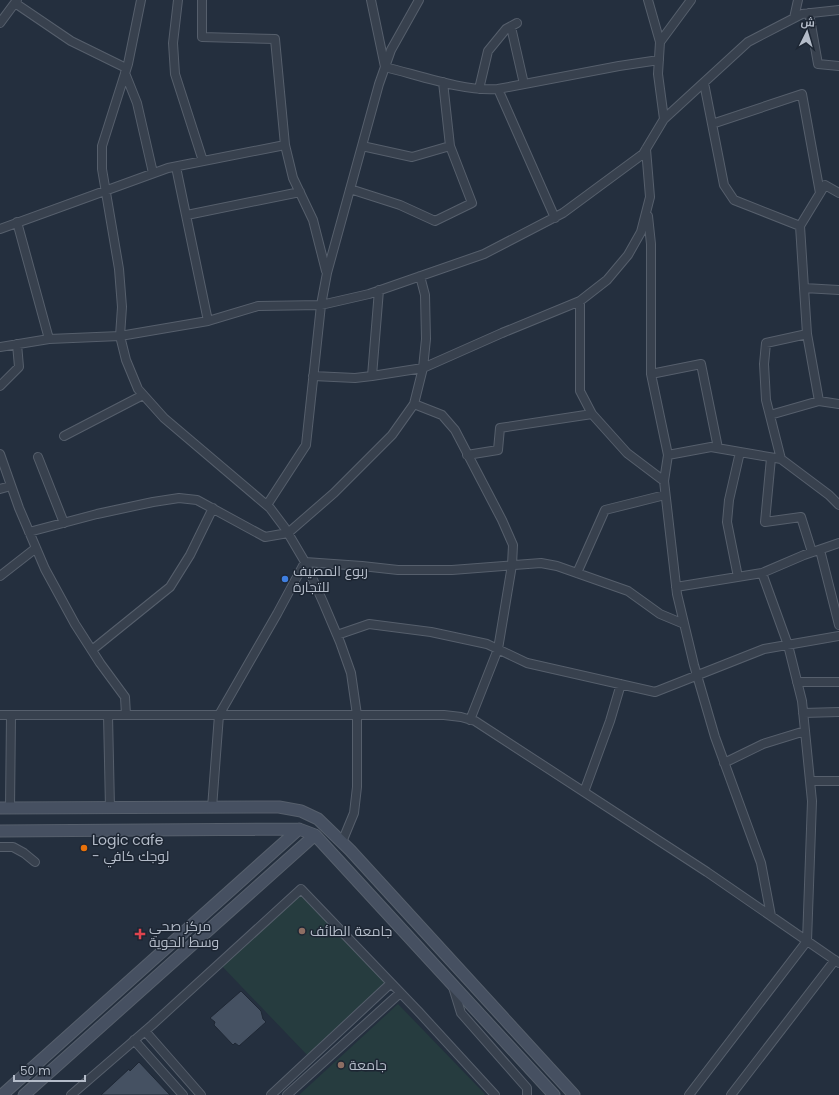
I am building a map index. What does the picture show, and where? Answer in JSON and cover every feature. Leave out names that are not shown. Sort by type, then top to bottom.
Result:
[{"type":"main road","points":[[5,808],[279,807],[300,811],[318,819],[342,842],[574,1095]]},
{"type":"main road","points":[[0,831],[299,829],[315,835],[554,1095]]},
{"type":"main road","points":[[2,1095],[299,829]]},
{"type":"main road","points":[[24,1095],[315,835]]},
{"type":"street","points":[[141,0],[126,70],[102,146],[102,169],[119,269],[122,307],[120,336],[129,367],[138,389],[164,418],[270,508],[288,533],[305,562],[337,635],[351,672],[357,715],[357,787],[354,813],[342,842]]},
{"type":"street","points":[[178,0],[173,43],[175,74],[203,161]]},
{"type":"street","points":[[202,0],[202,37],[275,39],[285,145],[293,178],[313,220],[327,273]]},
{"type":"street","points":[[371,0],[385,66]]},
{"type":"street","points":[[267,505],[306,445],[321,305],[327,273],[385,66],[391,50],[419,0]]},
{"type":"street","points":[[654,0],[649,4],[660,42],[658,74],[664,119]]},
{"type":"street","points":[[660,42],[691,0]]},
{"type":"street","points":[[794,18],[798,0]]},
{"type":"street","points":[[0,23],[16,2],[71,42],[126,70],[137,103],[154,173]]},
{"type":"street","points":[[0,347],[50,339],[120,336],[208,321],[258,306],[321,305],[379,290],[484,254],[563,213],[642,154],[664,119],[748,42],[802,14],[839,10]]},
{"type":"street","points":[[809,13],[818,64],[839,66]]},
{"type":"street","points":[[479,89],[488,51],[506,30],[514,25],[524,84]]},
{"type":"street","points":[[385,66],[443,82],[479,89],[498,89],[659,60]]},
{"type":"street","points":[[350,189],[400,205],[435,221],[472,203],[450,146],[443,82]]},
{"type":"street","points":[[704,83],[724,185],[734,200],[800,226]]},
{"type":"street","points":[[498,89],[555,218]]},
{"type":"street","points":[[712,124],[802,94],[820,193]]},
{"type":"street","points":[[0,229],[176,166],[285,145]]},
{"type":"street","points":[[362,146],[412,157],[450,146]]},
{"type":"street","points":[[314,376],[355,378],[422,368],[580,301],[606,280],[628,255],[641,232],[650,197],[646,149]]},
{"type":"street","points":[[176,166],[208,321]]},
{"type":"street","points":[[819,401],[807,334],[800,226],[825,185],[839,193]]},
{"type":"street","points":[[187,215],[300,192]]},
{"type":"street","points":[[647,210],[651,244],[651,374],[668,455],[664,482],[676,588],[696,674],[715,737],[761,863],[772,916]]},
{"type":"street","points":[[17,222],[50,339]]},
{"type":"street","points":[[29,532],[97,514],[179,498],[198,500],[265,537],[288,533],[334,493],[392,435],[414,404],[422,368],[426,339],[425,295],[420,276]]},
{"type":"street","points":[[804,288],[839,290]]},
{"type":"street","points":[[372,376],[379,290]]},
{"type":"street","points":[[580,301],[580,391],[592,414],[627,453],[664,482]]},
{"type":"street","points":[[781,459],[766,400],[764,364],[766,343],[807,334]]},
{"type":"street","points":[[0,386],[19,366],[18,344]]},
{"type":"street","points":[[651,374],[701,364],[718,448]]},
{"type":"street","points":[[64,436],[143,395]]},
{"type":"street","points":[[770,414],[819,401],[839,404]]},
{"type":"street","points":[[414,404],[442,415],[455,430],[502,520],[513,545],[512,565],[498,649],[470,720]]},
{"type":"street","points":[[467,455],[498,450],[500,428],[592,414]]},
{"type":"street","points":[[668,455],[711,447],[781,459],[839,504]]},
{"type":"street","points":[[738,577],[727,522],[729,500],[740,452]]},
{"type":"street","points":[[0,454],[29,532],[49,576],[75,624],[125,697],[126,715]]},
{"type":"street","points":[[38,457],[64,523]]},
{"type":"street","points":[[771,458],[765,522],[801,517],[816,551],[839,625]]},
{"type":"street","points":[[0,489],[11,486]]},
{"type":"street","points":[[577,573],[605,510],[665,495]]},
{"type":"street","points":[[92,650],[170,587],[190,555],[213,508]]},
{"type":"street","points":[[676,588],[762,573],[839,543]]},
{"type":"street","points":[[0,576],[36,548]]},
{"type":"street","points":[[305,562],[398,570],[452,570],[540,563],[557,566],[628,591],[660,614],[684,624]]},
{"type":"street","points":[[212,808],[219,715],[305,562]]},
{"type":"street","points":[[689,1095],[807,941],[812,801],[802,700],[788,645],[762,573]]},
{"type":"street","points":[[337,635],[369,624],[431,632],[488,644],[527,663],[654,692],[696,674],[764,649],[839,636]]},
{"type":"street","points":[[797,682],[839,682]]},
{"type":"street","points":[[584,792],[622,684]]},
{"type":"street","points":[[803,713],[839,712]]},
{"type":"street","points":[[0,715],[444,715],[475,721],[707,872],[837,962],[731,1095]]},
{"type":"street","points":[[5,808],[11,715]]},
{"type":"street","points":[[108,715],[110,808]]},
{"type":"street","points":[[724,762],[763,744],[805,731]]},
{"type":"street","points":[[810,781],[839,781]]},
{"type":"street","points":[[0,847],[13,847],[24,853],[35,862]]},
{"type":"street","points":[[71,1095],[145,1031],[301,889],[495,1095]]},
{"type":"street","points":[[271,1095],[391,983]]},
{"type":"street","points":[[452,984],[461,1013],[526,1088],[527,1095]]},
{"type":"street","points":[[287,1095],[400,993]]},
{"type":"street","points":[[145,1031],[201,1095]]},
{"type":"street","points":[[134,1040],[183,1095]]},
{"type":"green space","points":[[301,889],[391,983],[310,1058],[219,963]]},
{"type":"green space","points":[[398,1004],[485,1094],[484,1095],[299,1095]]},
{"type":"building","points":[[241,991],[261,1011],[263,1019],[266,1022],[239,1046],[235,1043],[233,1045],[214,1025],[215,1022],[210,1018]]},
{"type":"building","points":[[139,1062],[170,1095],[101,1095],[129,1069],[130,1071]]},
{"type":"place","name":"ربوع المصيف للتجارة","points":[[285,579]]},
{"type":"place","name":"Logic cafe - لوجك كافي","points":[[84,848]]},
{"type":"place","name":"جامعة الطائف","points":[[302,931]]},
{"type":"place","name":"مركز صحي وسط الحوية","points":[[140,934]]},
{"type":"place","name":"جامعة","points":[[341,1065]]}]
